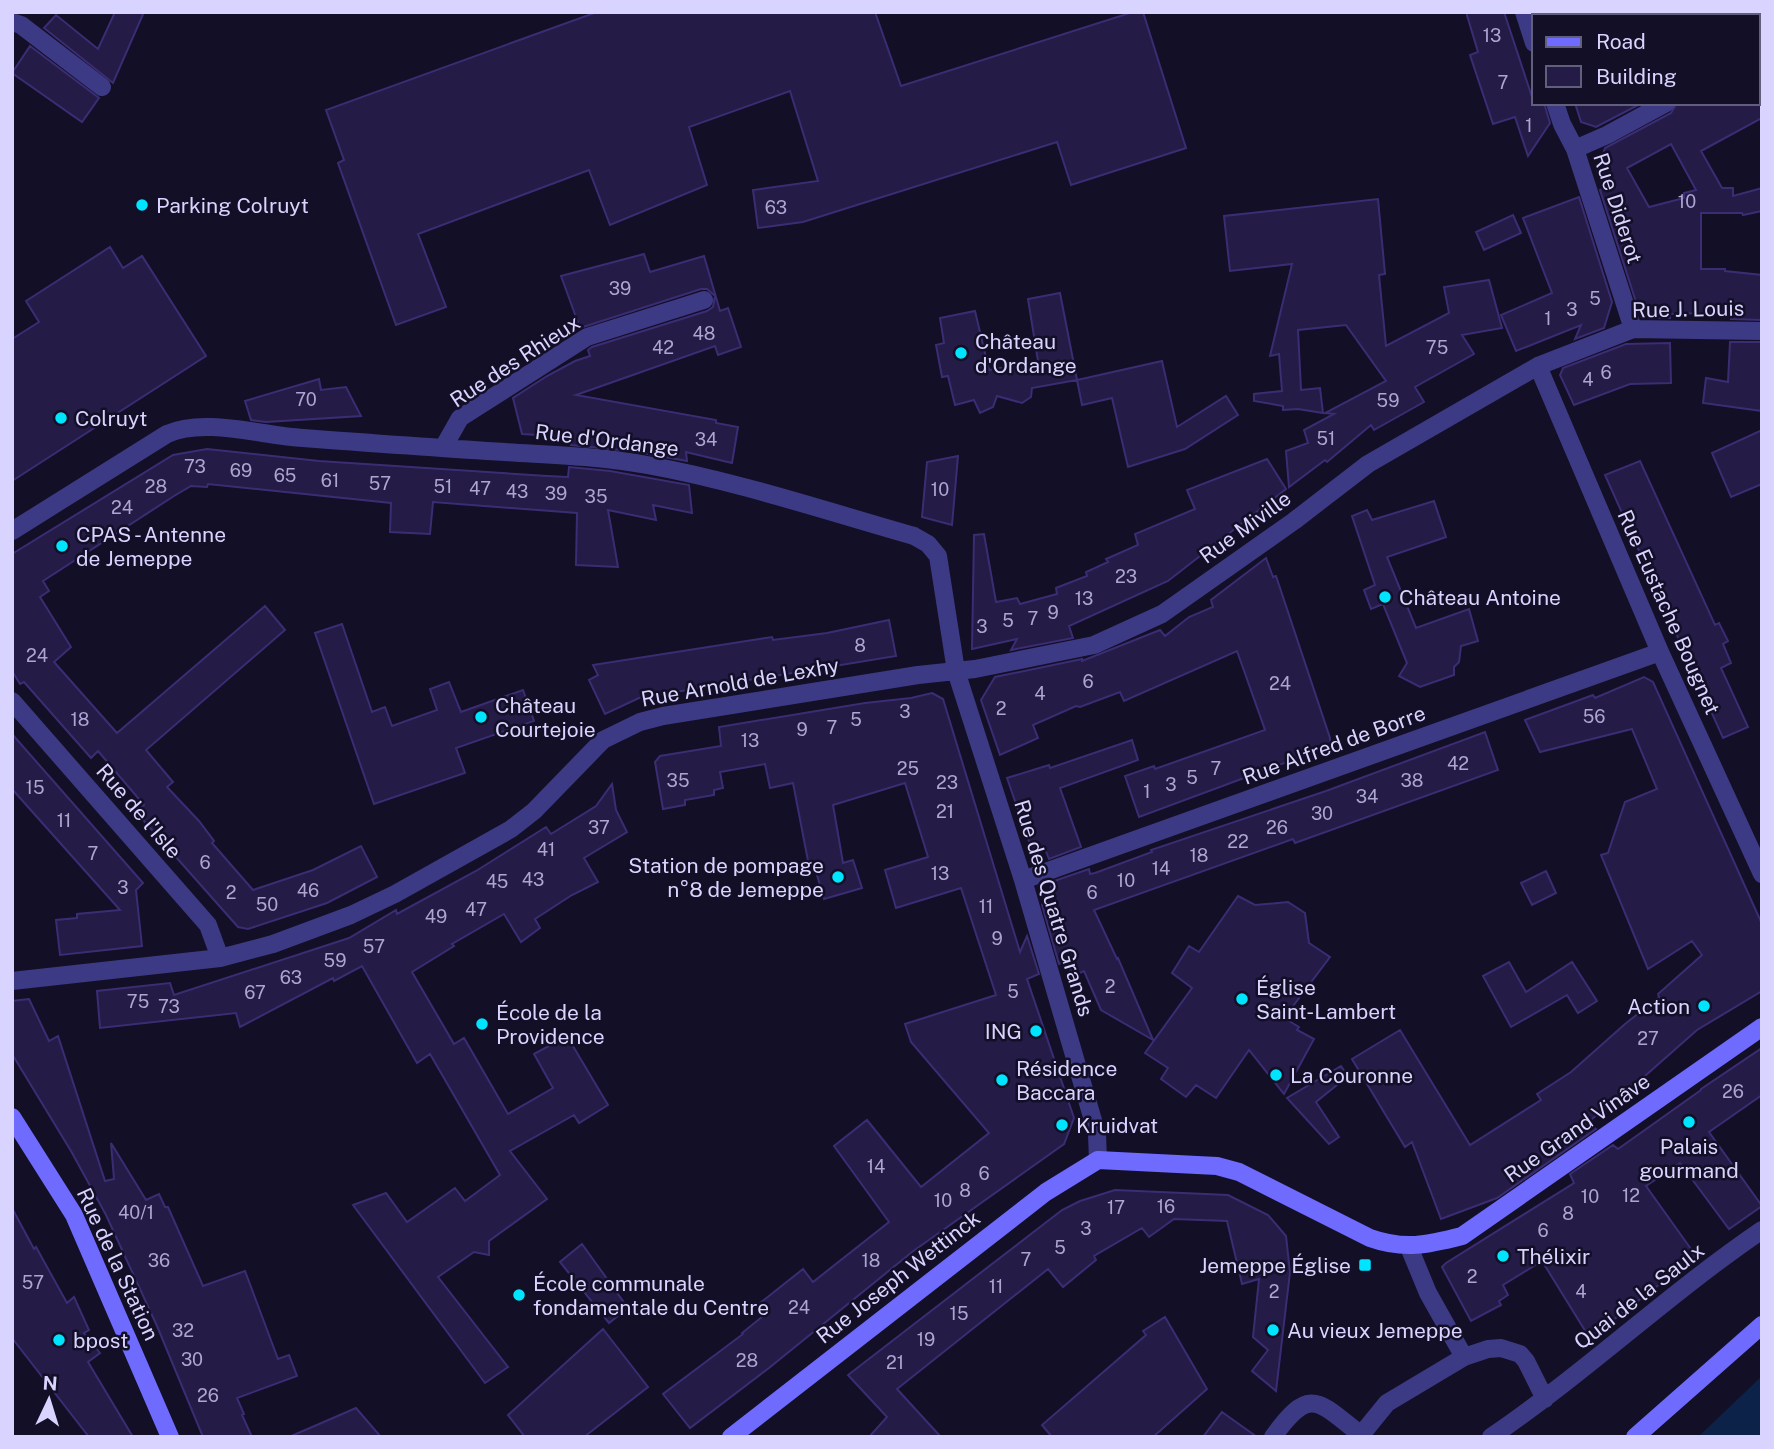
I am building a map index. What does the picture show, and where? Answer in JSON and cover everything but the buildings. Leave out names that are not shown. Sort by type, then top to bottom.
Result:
[{"type":"street","points":[[1524,12],[1532,37]]},
{"type":"street","points":[[12,22],[21,25],[102,87]]},
{"type":"street","name":"Rue Diderot","points":[[1556,105],[1575,149],[1633,329]]},
{"type":"street","points":[[1575,149],[1662,105]]},
{"type":"street","name":"Rue des Rhieux","points":[[443,448],[460,418],[587,337],[704,300]]},
{"type":"street","name":"Rue J. Louis","points":[[1538,366],[1633,329],[1762,331]]},
{"type":"street","name":"Rue Eustache Bougnet","points":[[1538,366],[1660,652],[1762,874]]},
{"type":"street","name":"Rue Miville","points":[[956,671],[995,666],[1094,645],[1162,614],[1294,521],[1368,464],[1538,366]]},
{"type":"street","name":"Rue d'Ordange","points":[[12,531],[181,428],[235,430],[295,438],[582,457],[646,464],[693,474],[914,536],[928,544],[938,556],[956,671]]},
{"type":"street","name":"Rue Alfred de Borre","points":[[1023,880],[1660,652]]},
{"type":"street","name":"Rue des Quatre Grands","points":[[956,671],[1023,880],[1097,1134],[1098,1160]]},
{"type":"street","name":"Rue Arnold de Lexhy","points":[[12,981],[220,958],[272,944],[351,915],[487,844],[534,811],[603,740],[640,722],[663,716],[956,671]]},
{"type":"street","name":"Rue de l'Isle","points":[[12,701],[208,925],[220,958]]},
{"type":"street","name":"Rue Grand Vinâve","points":[[1409,1247],[1462,1236],[1762,1027]]},
{"type":"street","name":"Rue de la Station","points":[[12,1116],[74,1215],[170,1437]]},
{"type":"street","points":[[1098,1160],[1217,1166],[1238,1172],[1370,1238],[1409,1247],[1428,1293],[1464,1357]]},
{"type":"street","name":"Rue Joseph Wettinck","points":[[732,1437],[1046,1192],[1098,1160]]},
{"type":"street","name":"Quai de la Saulx","points":[[1491,1437],[1545,1399],[1716,1263],[1762,1230]]},
{"type":"street","points":[[1635,1437],[1762,1325]]},
{"type":"street","points":[[1273,1437],[1288,1415],[1298,1406],[1307,1403],[1327,1408],[1363,1436],[1387,1403],[1464,1357],[1488,1349],[1513,1350],[1526,1361],[1545,1399]]},
{"type":"water","points":[[1762,1376],[1762,1437],[1698,1437]]},
{"type":"place","name":"Parking Colruyt","points":[[142,205]]},
{"type":"place","name":"Château d'Ordange","points":[[961,353]]},
{"type":"place","name":"Colruyt","points":[[61,418]]},
{"type":"place","name":"CPAS - Antenne de Jemeppe","points":[[62,546]]},
{"type":"place","name":"Château Antoine","points":[[1385,597]]},
{"type":"place","name":"Château Courtejoie","points":[[481,717]]},
{"type":"place","name":"Station de pompage n°8 de Jemeppe","points":[[838,877]]},
{"type":"place","name":"Église Saint-Lambert","points":[[1242,999]]},
{"type":"place","name":"Action","points":[[1704,1006]]},
{"type":"place","name":"École de la Providence","points":[[482,1024]]},
{"type":"place","name":"ING","points":[[1036,1031]]},
{"type":"place","name":"La Couronne","points":[[1276,1075]]},
{"type":"place","name":"Résidence Baccara","points":[[1002,1080]]},
{"type":"place","name":"Palais gourmand","points":[[1689,1122]]},
{"type":"place","name":"Kruidvat","points":[[1062,1125]]},
{"type":"place","name":"Thélixir","points":[[1503,1256]]},
{"type":"place","name":"Jemeppe Église","points":[[1365,1265]]},
{"type":"place","name":"École communale fondamentale du Centre","points":[[519,1295]]},
{"type":"place","name":"Au vieux Jemeppe","points":[[1273,1330]]},
{"type":"place","name":"bpost","points":[[59,1340]]}]
